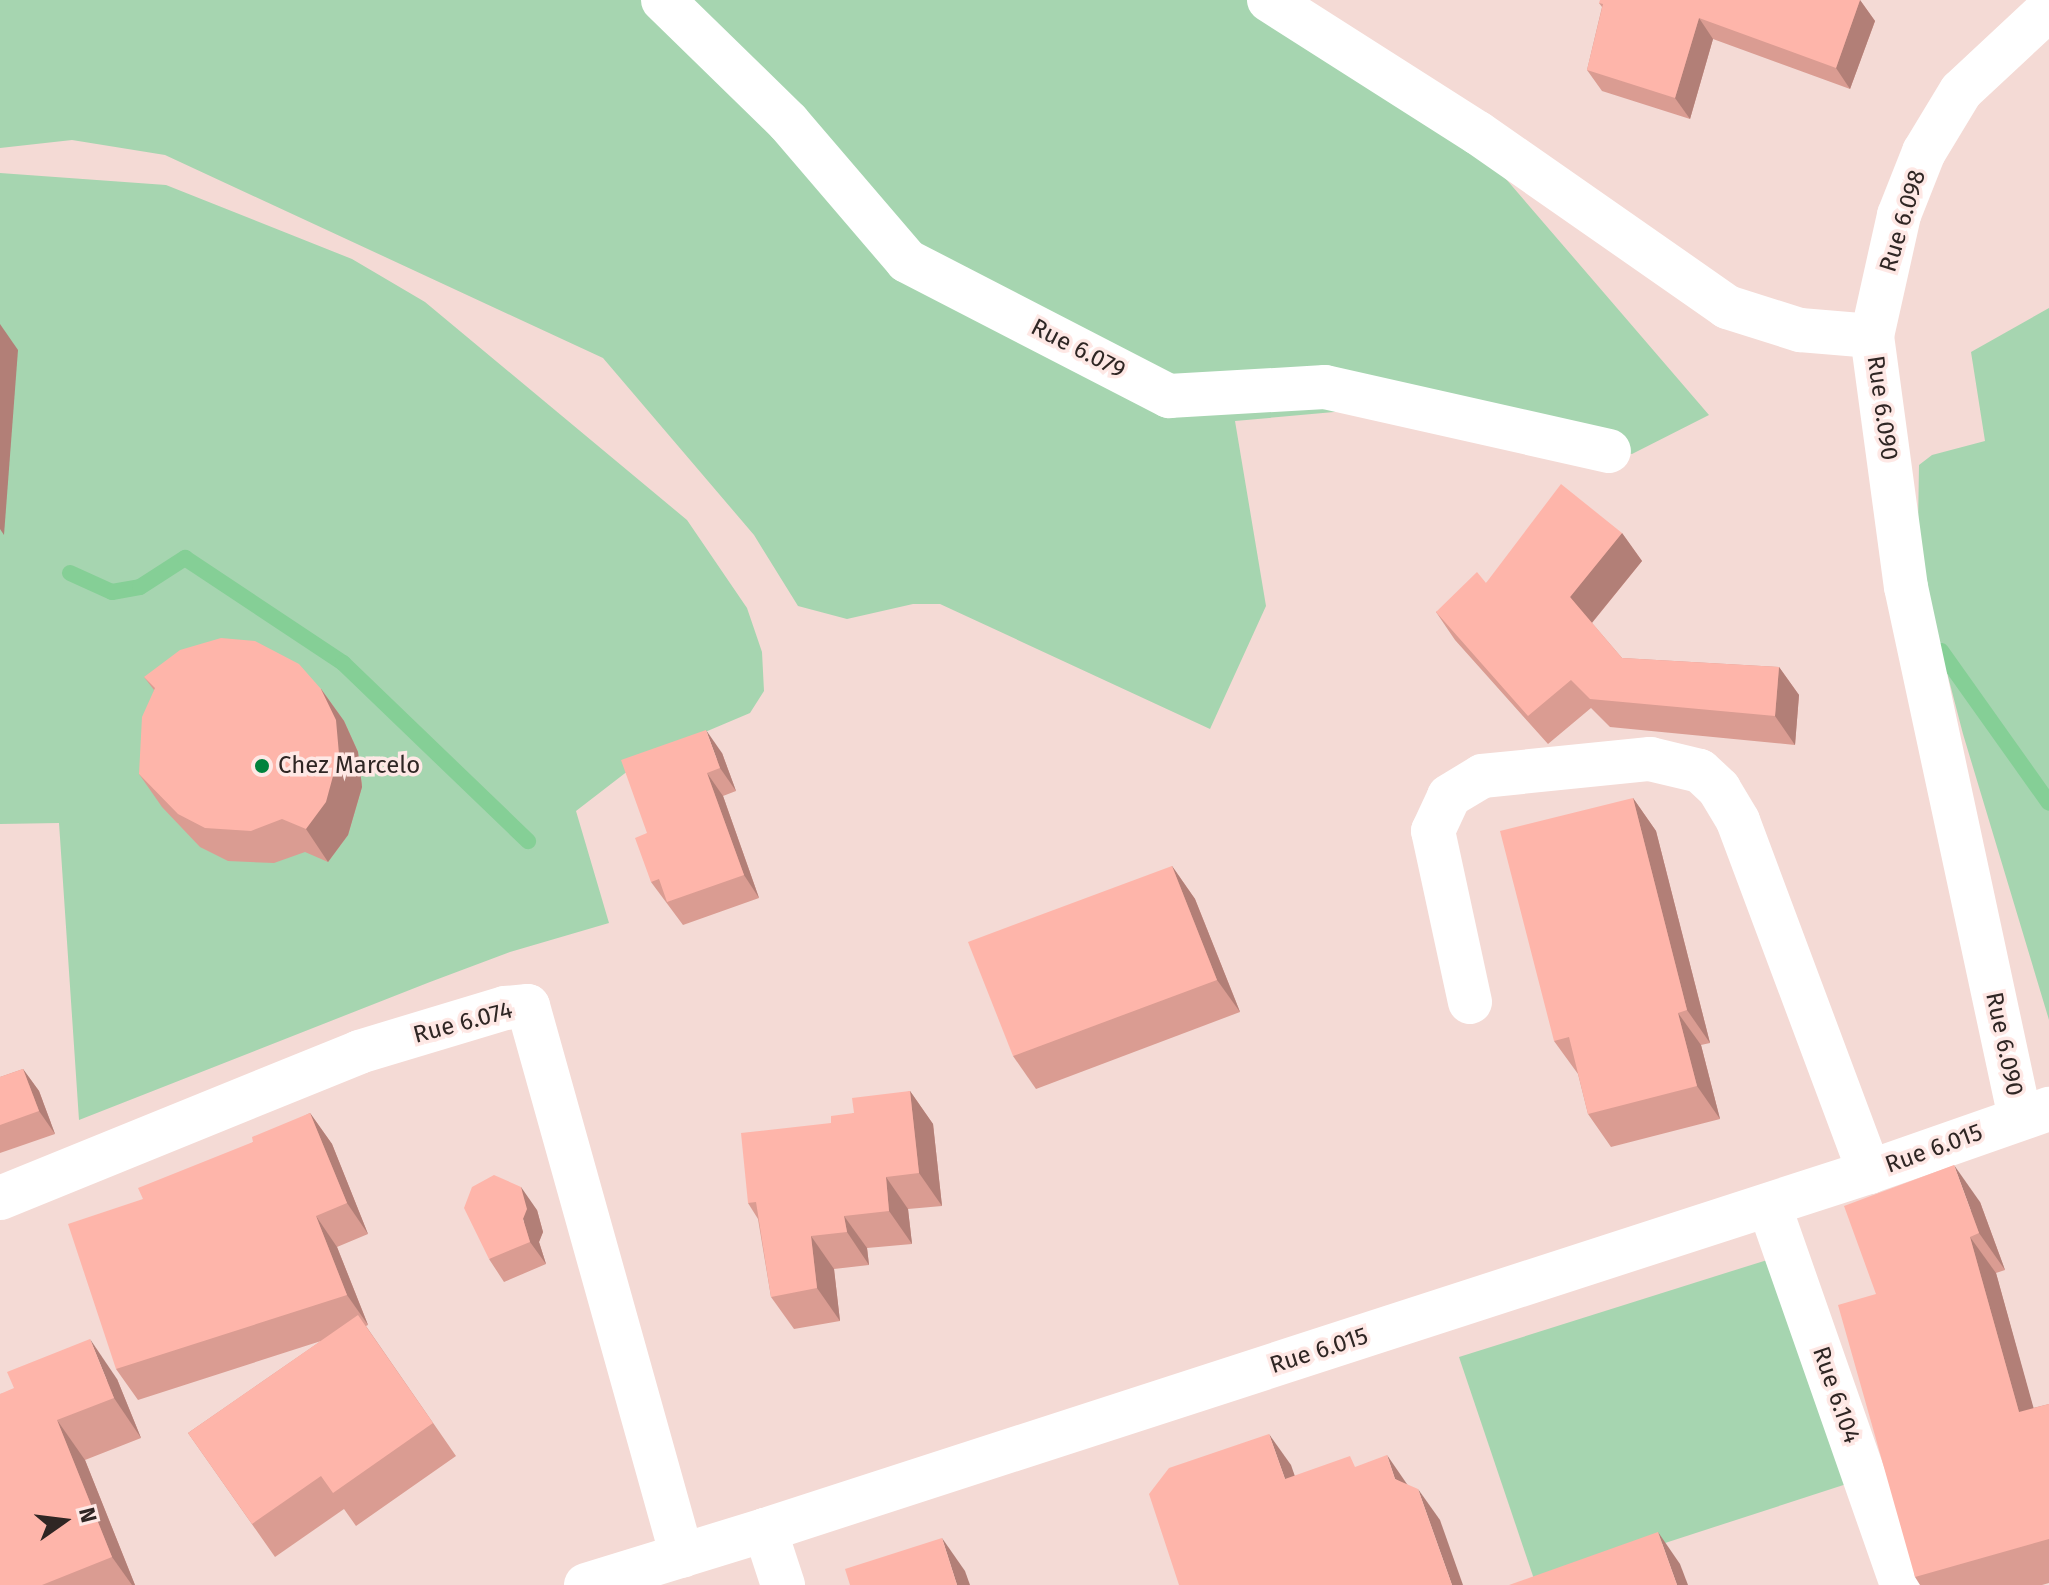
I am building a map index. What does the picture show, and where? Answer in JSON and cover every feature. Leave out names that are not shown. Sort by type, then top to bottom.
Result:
[{"type":"street","name":"Rue 6.079","points":[[663,0],[788,122],[907,261],[1169,396],[1325,387],[1609,451]]},
{"type":"street","name":"Rue 6.090","points":[[1269,0],[1478,133],[1727,307],[1800,330],[1872,336],[1906,587],[2034,1114]]},
{"type":"street","name":"Rue 6.098","points":[[1872,336],[1899,215],[1924,152],[1961,91],[2049,9]]},
{"type":"street","points":[[1470,1002],[1433,831],[1449,796],[1482,776],[1650,759],[1700,771],[1719,789],[1738,821],[1869,1172]]},
{"type":"street","name":"Rue 6.074","points":[[0,1198],[359,1052],[505,1008],[528,1006],[682,1556]]},
{"type":"street","name":"Rue 6.015","points":[[586,1585],[1769,1205],[2034,1114]]},
{"type":"street","name":"Rue 6.104","points":[[1769,1205],[1902,1585]]},
{"type":"street","points":[[765,1530],[783,1585]]},
{"type":"green space","points":[[0,0],[1277,0],[1463,129],[1709,415],[1632,454],[1412,405],[1235,421],[1266,606],[1210,729],[940,604],[913,604],[847,619],[798,606],[754,535],[603,358],[165,155],[72,140],[0,148]]},
{"type":"green space","points":[[0,173],[166,185],[352,259],[425,302],[687,520],[747,608],[762,652],[764,691],[750,713],[646,757],[576,811],[609,923],[510,952],[79,1120],[59,823],[0,824]]},
{"type":"green space","points":[[2049,308],[2049,1020],[1963,734],[1920,569],[1918,527],[1919,465],[1932,455],[1985,441],[1971,352]]},
{"type":"green space","points":[[1786,1254],[1865,1478],[1536,1585],[1459,1357]]},
{"type":"building","points":[[1600,0],[1860,0],[1836,68],[1699,18],[1675,98],[1587,70],[1603,4],[1599,3]]},
{"type":"building","points":[[1561,484],[1622,533],[1570,597],[1622,658],[1779,667],[1775,716],[1590,699],[1571,680],[1528,716],[1436,612],[1477,572],[1486,583]]},
{"type":"building","name":"Chez Marcelo","points":[[221,638],[255,641],[299,664],[321,689],[336,720],[339,754],[326,802],[306,829],[282,819],[251,831],[205,828],[178,814],[139,774],[142,717],[155,688],[144,677],[180,650]]},
{"type":"building","points":[[706,730],[720,768],[707,773],[744,875],[667,902],[659,879],[651,882],[635,838],[647,833],[621,760]]},
{"type":"building","points":[[1633,798],[1687,1010],[1678,1013],[1697,1086],[1588,1114],[1569,1037],[1554,1041],[1500,831]]},
{"type":"building","points":[[1172,866],[1217,980],[1013,1056],[968,942]]},
{"type":"building","points":[[23,1069],[39,1111],[0,1125],[0,1077]]},
{"type":"building","points":[[910,1091],[919,1173],[886,1177],[889,1211],[844,1216],[847,1232],[811,1236],[817,1288],[771,1297],[756,1202],[748,1203],[741,1133],[831,1123],[831,1116],[854,1113],[852,1098]]},
{"type":"building","points":[[310,1113],[347,1203],[316,1216],[347,1295],[116,1369],[68,1224],[143,1199],[138,1188],[253,1142],[252,1137]]},
{"type":"building","points":[[1954,1165],[1979,1233],[1970,1237],[2019,1412],[2049,1404],[2049,1539],[1915,1577],[1838,1305],[1876,1294],[1844,1206]]},
{"type":"building","points":[[494,1175],[521,1187],[527,1209],[523,1219],[530,1242],[489,1259],[464,1208],[472,1187]]},
{"type":"building","points":[[358,1315],[433,1423],[333,1493],[321,1476],[252,1524],[188,1433]]},
{"type":"building","points":[[90,1339],[114,1398],[57,1420],[112,1557],[42,1585],[0,1585],[0,1394],[14,1388],[7,1372]]},
{"type":"building","points":[[1269,1434],[1285,1479],[1350,1456],[1355,1467],[1387,1455],[1395,1479],[1418,1489],[1452,1585],[1179,1585],[1149,1494],[1169,1468]]},
{"type":"building","points":[[1658,1532],[1677,1585],[1509,1585]]},
{"type":"building","points":[[942,1538],[957,1585],[850,1585],[845,1569]]},
{"type":"waterway","points":[[70,573],[112,592],[140,587],[185,558],[343,663],[528,841]]},
{"type":"waterway","points":[[1941,651],[2049,803]]},
{"type":"place","name":"Chez Marcelo","points":[[262,766]]}]
